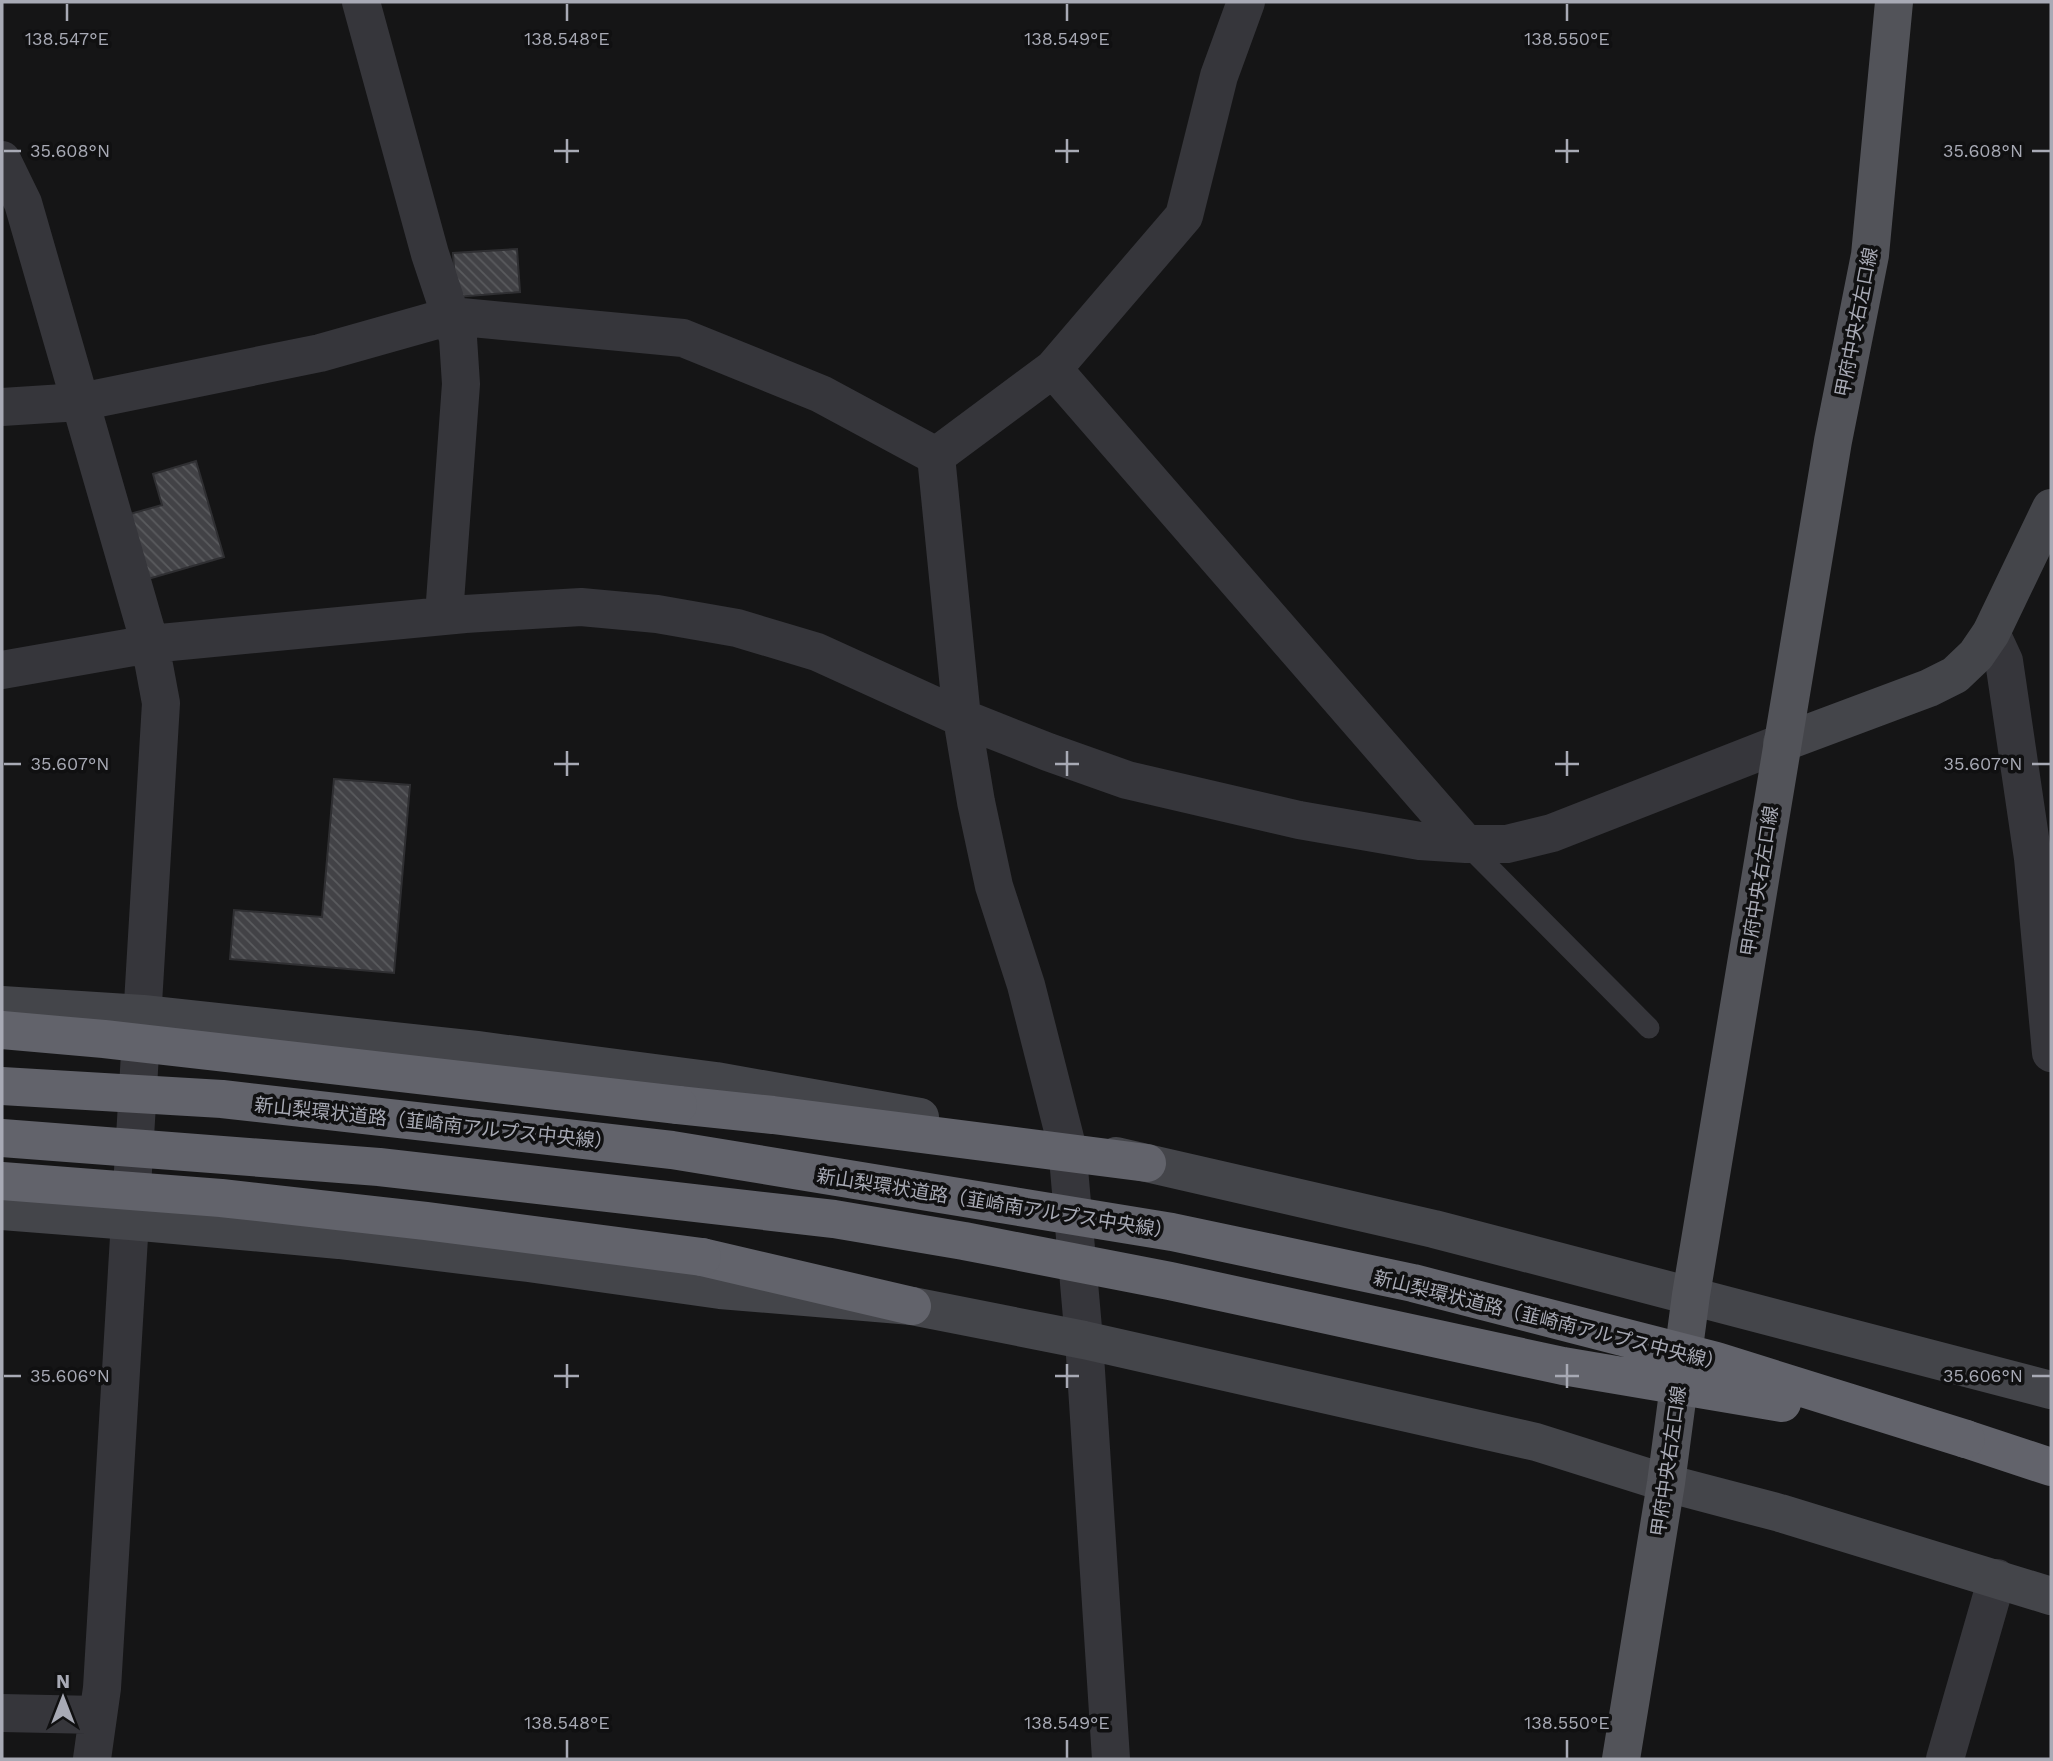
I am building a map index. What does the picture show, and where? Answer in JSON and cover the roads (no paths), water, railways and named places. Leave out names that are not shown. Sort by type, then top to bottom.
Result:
[{"type":"highway","points":[[2,1030],[104,1039],[1067,1149],[1147,1163]]},
{"type":"highway","name":"新山梨環状道路（韮崎南アルプス中央線）","points":[[2,1086],[222,1099],[672,1150],[1172,1231],[1412,1283],[1716,1361],[2051,1467]]},
{"type":"highway","name":"新山梨環状道路（韮崎南アルプス中央線）","points":[[2,1138],[379,1167],[834,1219],[1170,1280],[1563,1366],[1767,1400],[1966,1438]]},
{"type":"highway","points":[[2,1181],[221,1198],[426,1220],[702,1257],[912,1306]]},
{"type":"main road","name":"甲府中央右左口線","points":[[1621,1759],[1666,1483],[1691,1295],[1782,743],[1833,442],[1870,255],[1894,2]]},
{"type":"street","points":[[361,2],[430,254],[458,338],[461,384],[444,615]]},
{"type":"street","points":[[936,456],[1053,369],[1184,216],[1219,76],[1246,2]]},
{"type":"street","points":[[2,160],[23,203],[150,644],[161,703],[102,1688],[93,1759]]},
{"type":"street","points":[[2,407],[80,402],[320,353],[451,316],[683,338],[821,394],[936,456]]},
{"type":"street","points":[[1053,369],[1466,844]]},
{"type":"street","points":[[936,456],[962,718],[976,802],[994,886],[1026,985],[1067,1149],[1084,1340],[1111,1759]]},
{"type":"street","points":[[2,670],[150,644],[444,615],[581,607],[657,614],[737,628],[817,652],[962,718],[1127,780],[1299,820],[1420,841],[1507,844],[1552,834],[1929,688],[1955,675],[1976,655],[1991,633],[2051,508]]},
{"type":"street","points":[[1991,633],[2004,661],[2031,845],[2051,1053]]},
{"type":"street","points":[[2,1005],[143,1014],[463,1049],[716,1081],[949,1122],[1067,1149]]},
{"type":"street","points":[[1147,1163],[1434,1229],[2051,1390]]},
{"type":"street","points":[[2,1211],[339,1240],[720,1290],[912,1306],[1084,1340],[1536,1442],[2051,1596]]},
{"type":"street","points":[[1945,1759],[1997,1578]]},
{"type":"street","points":[[2,1713],[98,1715]]},
{"type":"lane","points":[[1466,844],[1649,1028]]}]
